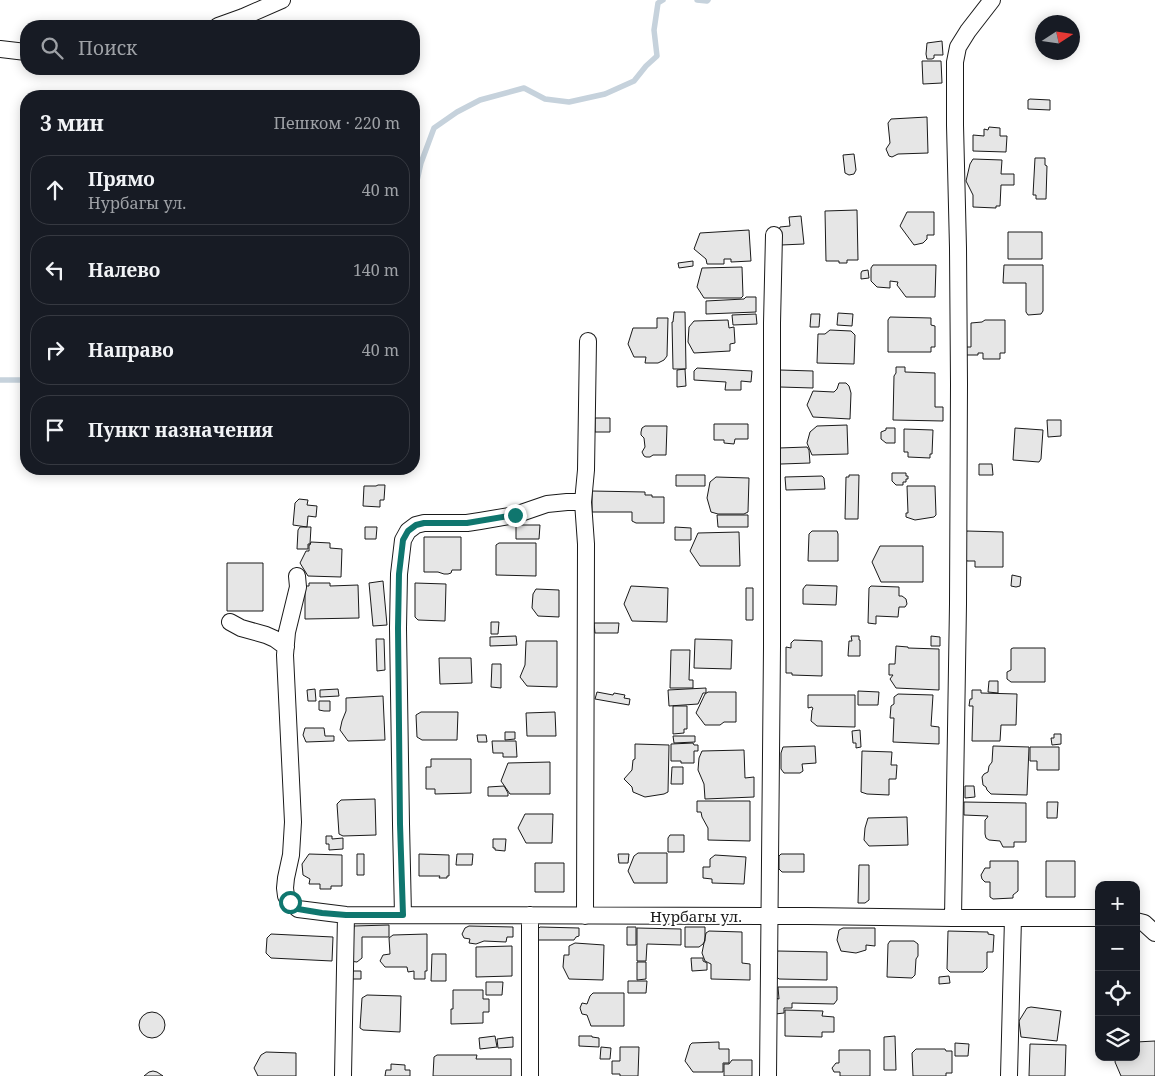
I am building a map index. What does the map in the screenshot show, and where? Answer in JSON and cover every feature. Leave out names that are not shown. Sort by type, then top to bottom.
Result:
[{"type":"street","points":[[234,20],[282,0]]},
{"type":"street","points":[[953,918],[959,384],[955,62],[958,47],[974,22],[992,0]]},
{"type":"street","points":[[0,49],[20,51]]},
{"type":"street","points":[[768,1076],[774,235]]},
{"type":"street","points":[[585,916],[586,544],[583,502],[586,470],[588,341]]},
{"type":"street","points":[[403,915],[398,628],[399,574],[403,540],[408,531],[416,525],[424,523],[467,523],[515,515],[547,504],[583,502]]},
{"type":"street","points":[[286,647],[287,632],[298,587],[297,576]]},
{"type":"street","points":[[230,622],[241,628],[275,639],[286,647]]},
{"type":"street","name":"Нурбагы ул.","points":[[286,647],[293,822],[291,855],[285,888],[286,896],[298,909],[346,915],[1095,918]]},
{"type":"street","points":[[343,1076],[346,915]]},
{"type":"street","points":[[530,915],[530,1076]]},
{"type":"street","points":[[1009,1076],[1013,918]]},
{"type":"building","points":[[942,41],[943,55],[934,55],[934,58],[927,59],[927,43]]},
{"type":"building","points":[[922,61],[941,61],[942,83],[923,84]]},
{"type":"building","points":[[1028,100],[1050,100],[1050,110],[1028,109]]},
{"type":"building","points":[[927,117],[928,153],[889,156],[886,149],[890,143],[888,123],[891,119]]},
{"type":"building","points":[[989,127],[1000,128],[1000,136],[1007,136],[1006,152],[973,151],[973,135],[984,136],[984,129],[988,130]]},
{"type":"building","points":[[854,154],[856,170],[854,174],[849,175],[845,173],[843,155]]},
{"type":"building","points":[[1035,158],[1045,158],[1045,165],[1047,166],[1046,199],[1036,199],[1036,195],[1033,195]]},
{"type":"building","points":[[973,159],[1002,160],[1001,174],[1014,174],[1014,185],[1001,185],[1000,206],[996,206],[996,208],[973,207],[973,195],[966,181]]},
{"type":"building","points":[[857,210],[858,260],[847,260],[847,263],[826,261],[825,211]]},
{"type":"building","points":[[907,212],[934,212],[934,235],[927,235],[927,239],[923,243],[914,245],[900,226]]},
{"type":"building","points":[[801,216],[804,244],[781,245],[780,227],[790,226],[789,217]]},
{"type":"building","points":[[749,230],[751,261],[731,262],[731,259],[724,259],[724,264],[707,264],[706,259],[694,249],[700,233]]},
{"type":"building","points":[[1008,232],[1042,232],[1042,259],[1008,259]]},
{"type":"building","points":[[693,261],[693,266],[679,268],[678,263]]},
{"type":"building","points":[[873,265],[936,265],[935,297],[906,297],[897,285],[898,282],[890,281],[890,288],[877,287],[871,281],[871,268]]},
{"type":"building","points":[[1004,265],[1043,265],[1043,311],[1041,314],[1028,315],[1026,312],[1026,283],[1003,283]]},
{"type":"building","points":[[742,267],[743,296],[741,298],[704,298],[697,287],[702,268]]},
{"type":"building","points":[[868,270],[869,278],[861,279],[862,271]]},
{"type":"building","points":[[746,297],[756,297],[756,312],[706,314],[706,301],[744,299]]},
{"type":"building","points":[[674,312],[685,312],[686,369],[673,369],[672,322]]},
{"type":"building","points":[[838,313],[853,314],[852,326],[837,325]]},
{"type":"building","points":[[756,314],[757,324],[733,325],[732,315]]},
{"type":"building","points":[[811,314],[820,314],[819,327],[810,327]]},
{"type":"building","points":[[890,317],[931,318],[931,325],[935,326],[935,347],[931,347],[931,352],[888,352],[888,320]]},
{"type":"building","points":[[657,318],[668,318],[667,356],[658,363],[645,363],[646,357],[634,357],[628,344],[633,328],[657,328]]},
{"type":"building","points":[[728,320],[729,328],[734,327],[735,343],[730,344],[730,351],[694,353],[688,342],[689,327],[694,321]]},
{"type":"building","points":[[985,320],[1005,320],[1005,353],[1000,353],[1000,359],[983,359],[983,353],[965,355],[965,347],[971,347],[971,323]]},
{"type":"building","points":[[830,330],[851,331],[855,335],[854,364],[817,363],[818,334],[825,334]]},
{"type":"building","points":[[896,367],[905,367],[905,372],[935,373],[935,407],[943,407],[943,421],[893,420]]},
{"type":"building","points":[[697,368],[752,371],[751,382],[741,381],[741,390],[725,390],[726,382],[694,380],[694,371]]},
{"type":"building","points":[[685,369],[686,386],[677,387],[677,370]]},
{"type":"building","points":[[780,370],[813,371],[813,388],[780,387],[777,384],[778,372]]},
{"type":"building","points":[[839,383],[846,383],[849,386],[851,393],[850,419],[813,417],[807,405],[813,391],[834,392]]},
{"type":"building","points":[[595,418],[610,418],[610,432],[595,432]]},
{"type":"building","points":[[1047,420],[1061,420],[1061,436],[1048,437]]},
{"type":"building","points":[[714,424],[748,424],[748,439],[735,439],[734,444],[724,443],[724,440],[714,440]]},
{"type":"building","points":[[847,425],[848,454],[812,455],[807,443],[810,432],[817,426]]},
{"type":"building","points":[[645,426],[667,426],[666,455],[644,456],[642,452],[645,447],[644,438],[641,432]]},
{"type":"building","points":[[886,428],[895,428],[895,443],[886,443],[881,439],[881,432],[886,430]]},
{"type":"building","points":[[1015,428],[1043,430],[1041,459],[1039,462],[1013,460]]},
{"type":"building","points":[[904,429],[933,430],[932,454],[930,454],[930,458],[908,457],[908,452],[904,452]]},
{"type":"building","points":[[807,447],[810,463],[777,463],[779,448]]},
{"type":"building","points":[[979,464],[992,464],[993,475],[979,475]]},
{"type":"building","points":[[892,473],[906,473],[908,479],[906,479],[906,482],[903,482],[903,485],[896,485],[892,481]]},
{"type":"building","points":[[676,475],[705,475],[705,486],[676,486]]},
{"type":"building","points":[[849,475],[859,475],[858,519],[845,519],[846,477],[849,477]]},
{"type":"building","points":[[822,476],[825,489],[786,490],[785,477]]},
{"type":"building","points":[[716,477],[749,478],[748,512],[744,514],[718,514],[711,512],[707,498],[710,482]]},
{"type":"building","points":[[385,485],[384,500],[380,500],[380,507],[363,506],[364,486]]},
{"type":"building","points":[[907,486],[935,486],[936,515],[934,517],[915,520],[906,517],[906,513],[908,513]]},
{"type":"building","points":[[592,491],[645,492],[645,495],[652,495],[652,497],[664,497],[664,523],[636,523],[632,521],[632,512],[592,512]]},
{"type":"building","points":[[299,499],[308,500],[307,505],[317,506],[316,517],[308,516],[307,527],[293,525],[295,503]]},
{"type":"building","points":[[717,515],[748,515],[748,527],[718,527]]},
{"type":"building","points":[[516,525],[540,525],[539,539],[516,539]]},
{"type":"building","points":[[300,527],[311,527],[308,549],[297,549],[298,530]]},
{"type":"building","points":[[365,527],[377,527],[376,539],[365,539]]},
{"type":"building","points":[[675,527],[691,528],[691,540],[675,540]]},
{"type":"building","points":[[812,531],[837,531],[838,561],[808,561],[809,534]]},
{"type":"building","points":[[967,531],[1003,532],[1003,567],[975,567],[975,561],[967,561],[961,547]]},
{"type":"building","points":[[739,532],[740,566],[700,566],[690,551],[698,533]]},
{"type":"building","points":[[424,537],[461,537],[461,570],[452,570],[448,574],[424,572]]},
{"type":"building","points":[[311,542],[330,543],[330,548],[342,549],[341,577],[308,576],[300,563],[306,551],[309,551]]},
{"type":"building","points":[[499,543],[536,543],[536,576],[496,575],[496,545]]},
{"type":"building","points":[[880,546],[923,546],[923,582],[881,582],[872,562]]},
{"type":"building","points":[[227,563],[263,563],[263,611],[227,611]]},
{"type":"building","points":[[1012,575],[1021,577],[1020,586],[1011,586]]},
{"type":"building","points":[[383,581],[387,625],[373,626],[369,583]]},
{"type":"building","points":[[309,583],[330,583],[330,586],[358,585],[359,618],[305,619],[305,586],[309,586]]},
{"type":"building","points":[[415,583],[446,584],[445,621],[418,620],[415,617]]},
{"type":"building","points":[[806,585],[837,586],[836,605],[803,604],[803,589]]},
{"type":"building","points":[[631,586],[668,588],[667,622],[632,621],[624,604]]},
{"type":"building","points":[[871,586],[899,587],[899,596],[906,599],[907,604],[905,607],[899,607],[898,617],[876,616],[876,624],[868,623],[869,588]]},
{"type":"building","points":[[746,588],[753,588],[753,620],[746,620]]},
{"type":"building","points":[[536,589],[559,590],[559,617],[538,616],[532,608],[533,594]]},
{"type":"building","points":[[491,622],[499,622],[498,634],[491,634]]},
{"type":"building","points":[[594,623],[619,623],[618,633],[595,633]]},
{"type":"building","points":[[516,636],[517,645],[490,646],[490,637]]},
{"type":"building","points":[[851,636],[859,636],[860,656],[848,656],[849,641],[852,641]]},
{"type":"building","points":[[931,636],[940,637],[940,646],[931,646]]},
{"type":"building","points":[[376,639],[384,639],[385,670],[377,671]]},
{"type":"building","points":[[695,639],[732,640],[731,669],[694,668]]},
{"type":"building","points":[[794,640],[822,641],[822,676],[786,673],[786,647],[791,648],[791,643]]},
{"type":"building","points":[[526,641],[557,641],[557,687],[527,686],[520,677],[525,665]]},
{"type":"building","points":[[896,646],[939,649],[939,690],[896,688],[890,679],[893,675],[889,675],[889,664],[895,664]]},
{"type":"building","points":[[1045,648],[1045,682],[1011,682],[1007,679],[1007,672],[1011,670],[1011,649]]},
{"type":"building","points":[[671,650],[690,650],[689,680],[693,680],[693,688],[670,688]]},
{"type":"building","points":[[439,658],[471,658],[472,683],[440,684]]},
{"type":"building","points":[[492,664],[501,664],[501,688],[491,687]]},
{"type":"building","points":[[989,681],[998,681],[998,693],[988,692]]},
{"type":"building","points":[[706,688],[706,693],[703,693],[698,704],[669,706],[668,690]]},
{"type":"building","points":[[315,689],[316,701],[308,701],[307,690]]},
{"type":"building","points":[[338,689],[339,696],[320,697],[320,690]]},
{"type":"building","points":[[972,690],[981,690],[981,693],[1017,694],[1016,725],[1001,725],[1000,741],[972,741],[973,706],[969,706],[970,699],[972,699]]},
{"type":"building","points":[[858,691],[879,692],[878,705],[858,705]]},
{"type":"building","points":[[597,692],[625,695],[624,698],[630,699],[629,705],[595,699]]},
{"type":"building","points":[[708,692],[736,692],[736,722],[705,725],[696,713],[705,694]]},
{"type":"building","points":[[898,694],[933,695],[931,726],[939,727],[939,744],[893,742],[894,718],[890,718],[891,706],[894,704],[894,697]]},
{"type":"building","points":[[808,695],[855,695],[855,727],[817,726],[811,721],[813,709],[812,707],[808,708]]},
{"type":"building","points":[[383,696],[385,740],[348,741],[340,730],[346,711],[346,698]]},
{"type":"building","points":[[319,701],[330,701],[330,711],[319,710]]},
{"type":"building","points":[[673,706],[687,706],[687,729],[684,729],[684,733],[673,734]]},
{"type":"building","points":[[421,712],[458,712],[457,740],[422,740],[417,737],[416,715]]},
{"type":"building","points":[[555,712],[556,736],[527,736],[526,713]]},
{"type":"building","points":[[305,728],[324,728],[325,736],[334,736],[334,741],[306,742],[303,735]]},
{"type":"building","points":[[860,730],[861,747],[856,748],[856,743],[853,743],[852,731]]},
{"type":"building","points":[[505,732],[515,732],[515,739],[505,740]]},
{"type":"building","points":[[1054,734],[1061,734],[1061,744],[1052,745],[1051,738],[1054,738]]},
{"type":"building","points":[[477,735],[486,735],[487,742],[478,742]]},
{"type":"building","points":[[673,736],[695,736],[695,742],[674,743]]},
{"type":"building","points":[[492,741],[516,741],[517,757],[503,757],[503,753],[493,753]]},
{"type":"building","points":[[693,743],[698,745],[698,751],[694,751],[694,763],[671,761],[671,744]]},
{"type":"building","points":[[635,744],[669,745],[668,792],[645,797],[633,792],[632,787],[624,779],[632,770],[633,760],[635,759]]},
{"type":"building","points":[[815,746],[816,763],[802,764],[803,771],[800,773],[784,773],[781,769],[783,747]]},
{"type":"building","points":[[993,746],[1029,747],[1027,795],[991,794],[983,785],[982,777],[988,772],[992,762]]},
{"type":"building","points":[[1030,747],[1059,747],[1059,770],[1037,770],[1037,761],[1030,761]]},
{"type":"building","points":[[744,750],[745,778],[754,777],[754,797],[705,799],[704,784],[698,770],[702,751]]},
{"type":"building","points":[[862,751],[892,752],[891,765],[897,765],[896,779],[889,779],[889,795],[861,792]]},
{"type":"building","points":[[431,759],[471,759],[471,793],[435,794],[435,789],[426,789],[426,767],[431,767]]},
{"type":"building","points":[[550,762],[550,794],[510,794],[501,781],[508,763]]},
{"type":"building","points":[[672,767],[683,767],[683,784],[671,784]]},
{"type":"building","points":[[504,786],[508,796],[488,796],[488,787]]},
{"type":"building","points":[[965,786],[974,786],[975,797],[965,798]]},
{"type":"building","points":[[375,799],[376,835],[343,836],[339,834],[337,804],[341,800]]},
{"type":"building","points":[[697,801],[750,801],[750,841],[708,840],[708,828],[701,812],[697,812]]},
{"type":"building","points":[[964,802],[1026,803],[1026,842],[1014,842],[1014,847],[1003,847],[1000,841],[989,840],[985,834],[985,820],[988,816],[964,815]]},
{"type":"building","points":[[1047,802],[1058,802],[1057,818],[1047,818]]},
{"type":"building","points":[[525,814],[553,814],[552,843],[526,843],[518,828]]},
{"type":"building","points":[[907,817],[908,845],[869,846],[864,840],[868,818]]},
{"type":"building","points":[[670,835],[684,835],[684,852],[668,852],[668,838]]},
{"type":"building","points":[[326,836],[332,836],[332,839],[343,838],[343,849],[329,850],[329,844],[326,844]]},
{"type":"building","points":[[493,839],[506,839],[505,851],[493,848]]},
{"type":"building","points":[[638,853],[667,853],[667,883],[634,883],[628,871],[634,856]]},
{"type":"building","points":[[309,854],[342,855],[342,886],[320,889],[320,884],[309,884],[310,879],[303,875],[302,864]]},
{"type":"building","points":[[357,854],[364,854],[364,875],[357,875]]},
{"type":"building","points":[[419,854],[449,855],[449,876],[447,878],[439,878],[440,876],[419,876]]},
{"type":"building","points":[[457,854],[473,854],[472,865],[456,865]]},
{"type":"building","points":[[618,854],[629,854],[628,863],[619,863]]},
{"type":"building","points":[[781,854],[804,854],[804,872],[782,872],[779,869],[779,856]]},
{"type":"building","points":[[715,855],[746,857],[744,884],[712,883],[712,879],[703,878],[703,867],[710,867],[710,859]]},
{"type":"building","points":[[990,861],[1018,861],[1018,891],[1013,895],[1013,898],[993,899],[990,897],[990,882],[985,882],[981,875],[985,868],[990,868]]},
{"type":"building","points":[[1046,861],[1075,861],[1075,897],[1046,897]]},
{"type":"building","points":[[535,863],[564,863],[564,892],[535,892]]},
{"type":"building","points":[[859,865],[869,865],[869,900],[865,903],[858,903]]},
{"type":"building","points":[[389,925],[389,937],[362,937],[362,958],[357,962],[349,961],[354,926]]},
{"type":"building","points":[[469,926],[513,927],[513,937],[507,937],[506,942],[484,941],[476,944],[469,943],[470,939],[464,938],[462,934],[465,928]]},
{"type":"building","points":[[540,927],[579,928],[579,936],[574,940],[538,940],[538,929]]},
{"type":"building","points":[[627,927],[636,927],[636,945],[627,945]]},
{"type":"building","points":[[685,927],[705,927],[705,941],[703,944],[699,947],[685,947]]},
{"type":"building","points":[[637,928],[681,929],[681,945],[647,944],[646,961],[637,961]]},
{"type":"building","points":[[843,928],[875,928],[875,946],[866,945],[866,950],[856,953],[841,951],[837,940],[839,930]]},
{"type":"building","points":[[709,931],[742,932],[742,963],[750,964],[750,980],[711,979],[711,964],[705,961],[702,953],[706,933]]},
{"type":"building","points":[[948,931],[988,932],[988,934],[994,935],[993,952],[987,952],[987,968],[983,972],[950,972],[947,969]]},
{"type":"building","points":[[271,934],[333,937],[332,961],[271,958],[266,953],[267,938]]},
{"type":"building","points":[[427,934],[427,971],[425,971],[425,979],[414,979],[414,971],[408,972],[407,967],[385,967],[380,961],[383,955],[390,954],[389,938],[393,935]]},
{"type":"building","points":[[890,941],[914,941],[918,944],[915,975],[912,978],[887,977],[888,944]]},
{"type":"building","points":[[575,943],[604,945],[603,980],[569,979],[563,967],[564,955],[569,955],[569,946]]},
{"type":"building","points":[[512,946],[512,976],[476,977],[476,947]]},
{"type":"building","points":[[778,951],[827,952],[827,980],[779,979],[774,974],[774,957]]},
{"type":"building","points":[[432,954],[446,954],[446,981],[431,981]]},
{"type":"building","points":[[691,958],[703,958],[703,961],[707,963],[707,970],[692,971]]},
{"type":"building","points":[[637,962],[646,962],[646,979],[637,980]]},
{"type":"building","points":[[352,971],[361,971],[361,979],[352,979]]},
{"type":"building","points":[[949,976],[950,983],[939,984],[939,977]]},
{"type":"building","points":[[628,981],[647,981],[646,993],[628,993]]},
{"type":"building","points":[[486,982],[503,982],[502,995],[486,995]]},
{"type":"building","points":[[778,987],[837,987],[837,1000],[834,1004],[792,1003],[792,1008],[784,1008],[784,1013],[775,1014],[775,998],[779,999]]},
{"type":"building","points":[[453,990],[483,990],[483,999],[489,999],[489,1012],[483,1012],[483,1023],[451,1024]]},
{"type":"building","points":[[593,993],[624,993],[624,1026],[591,1026],[587,1015],[582,1014],[580,1008],[582,1003],[587,1004]]},
{"type":"building","points":[[367,995],[401,996],[400,1032],[363,1030],[360,1028],[362,998]]},
{"type":"building","points":[[1027,1008],[1061,1011],[1057,1041],[1021,1037],[1019,1021]]},
{"type":"building","points":[[785,1010],[823,1011],[822,1016],[834,1017],[834,1032],[822,1032],[822,1037],[785,1036]]},
{"type":"building","points":[[152,1012],[161,1016],[165,1025],[161,1034],[152,1038],[143,1034],[139,1025],[143,1016]]},
{"type":"building","points":[[495,1036],[497,1047],[480,1049],[479,1038]]},
{"type":"building","points":[[579,1036],[599,1038],[599,1047],[579,1046]]},
{"type":"building","points":[[895,1036],[896,1070],[884,1070],[884,1037]]},
{"type":"building","points":[[513,1037],[513,1047],[498,1048],[497,1039]]},
{"type":"building","points":[[1155,1041],[1155,1076],[1121,1076],[1115,1061],[1140,1061],[1140,1042]]},
{"type":"building","points":[[719,1042],[719,1049],[729,1049],[729,1063],[723,1063],[723,1072],[693,1072],[685,1061],[690,1045],[692,1043]]},
{"type":"building","points":[[955,1043],[969,1044],[968,1056],[955,1056]]},
{"type":"building","points":[[1030,1044],[1066,1045],[1065,1076],[1029,1076]]},
{"type":"building","points":[[601,1047],[611,1048],[610,1059],[600,1059]]},
{"type":"building","points":[[620,1047],[639,1047],[638,1076],[612,1074],[612,1061],[620,1061]]},
{"type":"building","points":[[916,1049],[945,1049],[946,1051],[952,1051],[952,1073],[946,1073],[946,1076],[913,1076],[912,1053]]},
{"type":"building","points":[[839,1050],[870,1050],[870,1076],[840,1076],[840,1072],[834,1072],[832,1068],[836,1063],[839,1063]]},
{"type":"building","points":[[266,1052],[296,1053],[296,1076],[258,1076],[254,1068],[261,1055]]},
{"type":"building","points":[[437,1055],[477,1055],[476,1059],[511,1059],[511,1076],[433,1076],[434,1057]]},
{"type":"building","points":[[732,1060],[752,1060],[752,1076],[724,1076],[724,1064],[729,1064]]},
{"type":"building","points":[[391,1064],[405,1065],[405,1070],[410,1070],[410,1076],[385,1076],[386,1070],[391,1070]]},
{"type":"building","points":[[153,1071],[157,1072],[163,1076],[144,1076]]},
{"type":"waterway","points":[[420,167],[434,128],[457,112],[480,100],[524,88],[545,99],[569,102],[605,94],[634,81],[657,56],[654,30],[658,3],[663,0]]},
{"type":"waterway","points":[[697,0],[708,0]]},
{"type":"waterway","points":[[0,380],[20,380]]},
{"type":"route","points":[[290,902],[298,909],[322,913],[403,915],[398,628],[399,574],[403,540],[408,531],[416,525],[424,523],[467,523],[515,515]]}]
